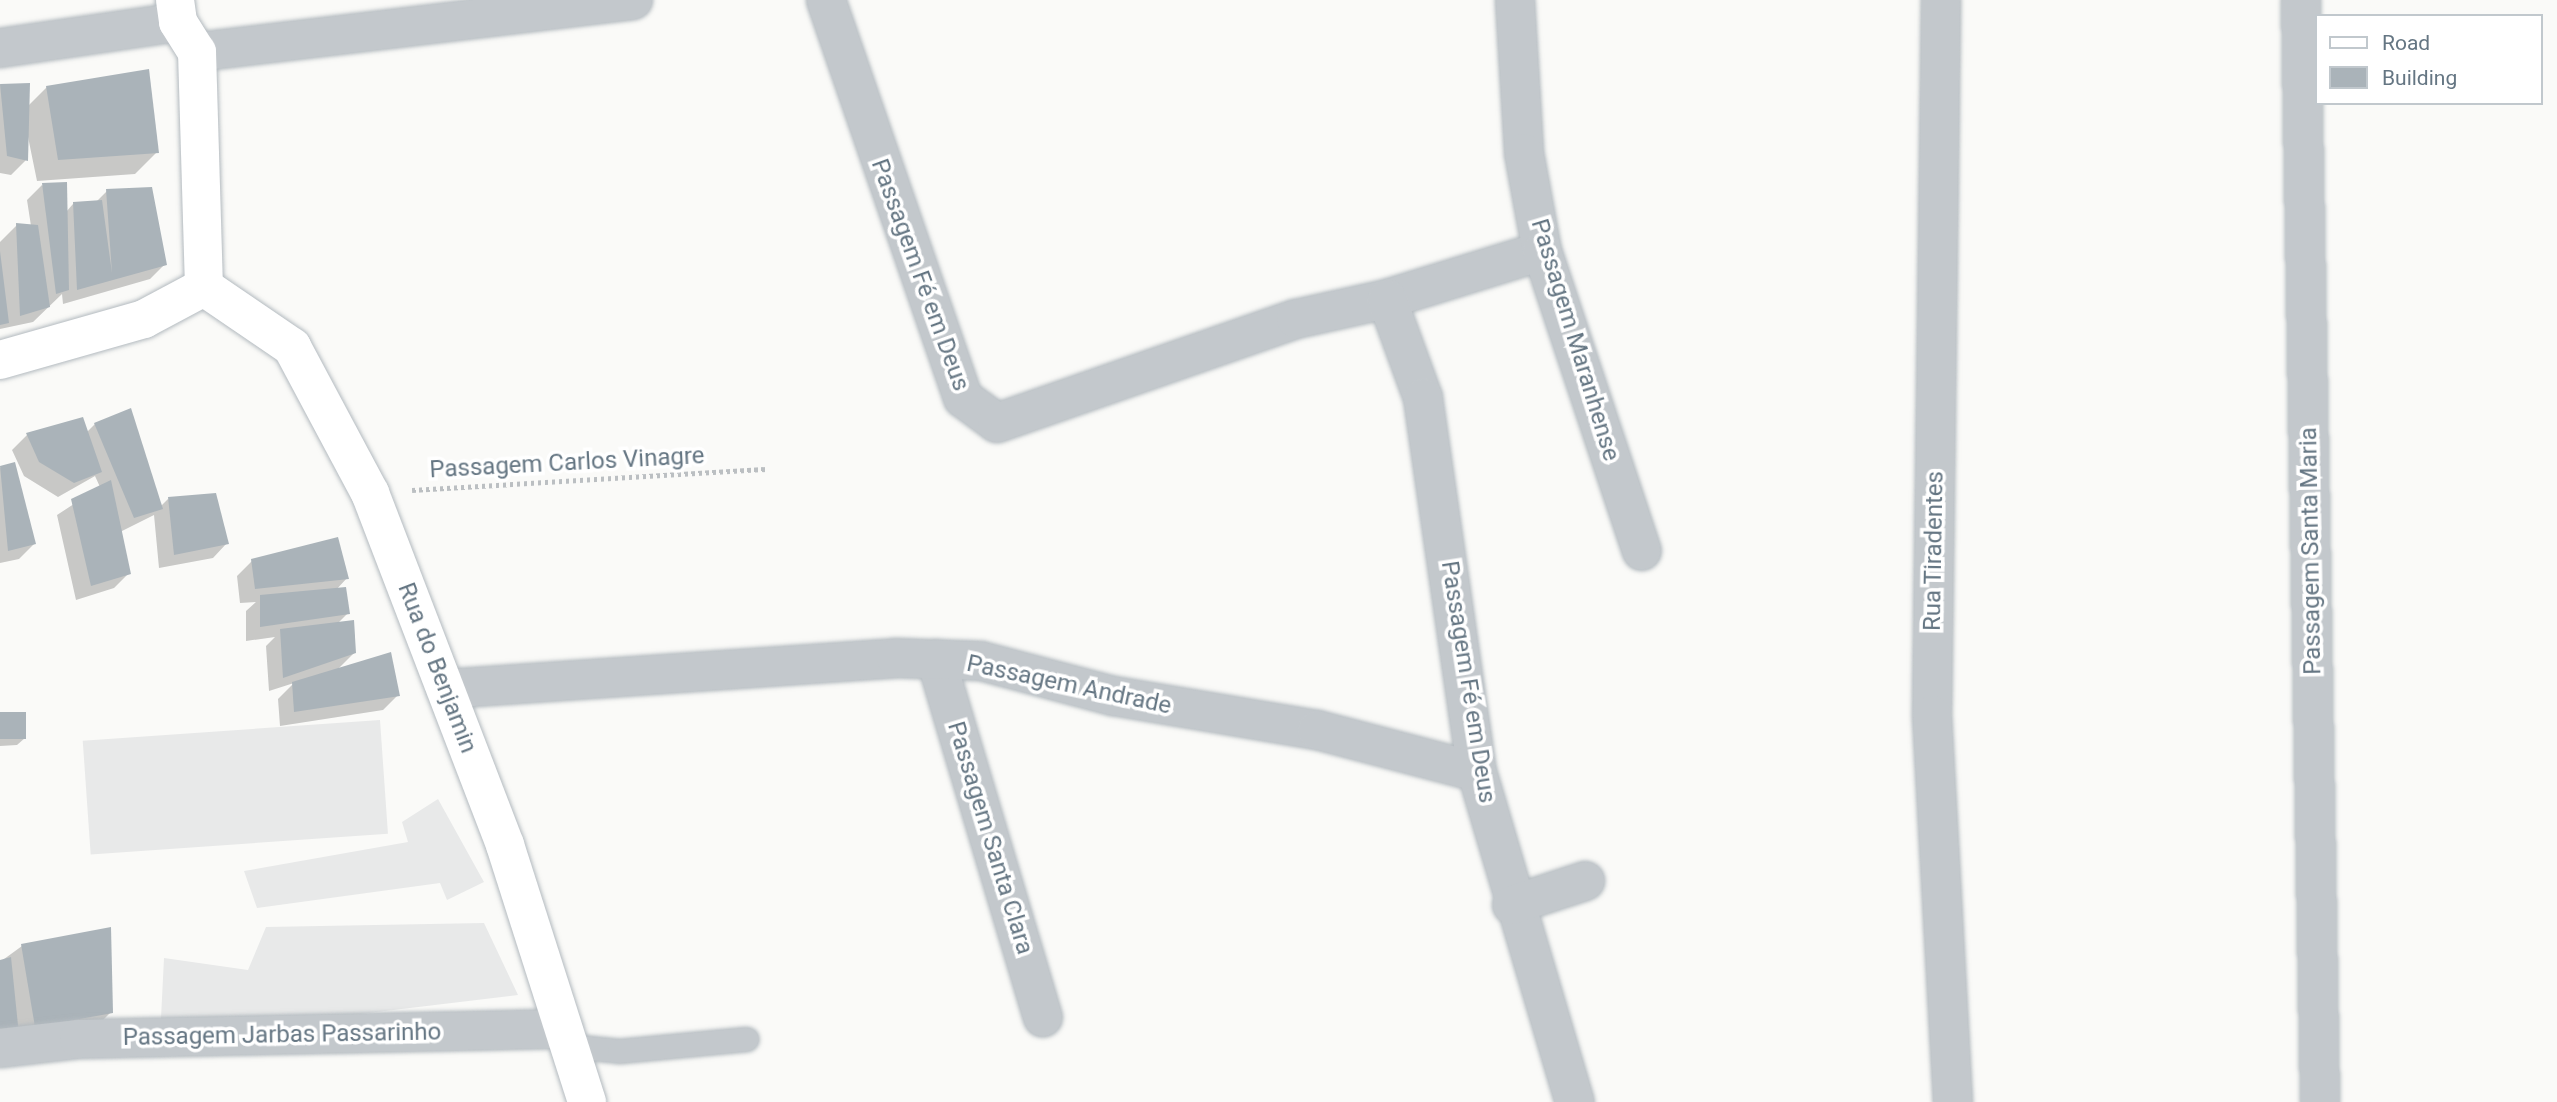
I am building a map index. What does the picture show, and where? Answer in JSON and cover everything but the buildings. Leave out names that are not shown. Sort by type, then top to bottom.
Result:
[{"type":"main road","points":[[0,360],[144,319],[204,287],[183,24]]},
{"type":"main road","name":"Rua do Benjamin","points":[[204,287],[292,347],[370,493],[505,845],[587,1102]]},
{"type":"street","points":[[0,48],[183,24],[633,0]]},
{"type":"street","name":"Passagem Fé em Deus","points":[[826,0],[930,312],[963,398],[982,418],[1006,424],[1296,319],[1387,299],[1542,251]]},
{"type":"street","name":"Passagem Maranhense","points":[[1515,0],[1524,153],[1542,251],[1642,551]]},
{"type":"street","name":"Rua Tiradentes","points":[[1941,0],[1932,715],[1953,1102]]},
{"type":"street","name":"Passagem Santa Maria","points":[[2301,0],[2320,1102]]},
{"type":"street","name":"Passagem Fé em Deus","points":[[1387,299],[1423,398],[1477,772],[1512,905],[1575,1102]]},
{"type":"street","name":"Passagem Andrade","points":[[445,689],[936,659],[981,661],[1113,696],[1317,730],[1477,772]]},
{"type":"street","name":"Passagem Santa Clara","points":[[936,659],[1044,1017]]},
{"type":"street","points":[[1512,905],[1585,881]]},
{"type":"street","name":"Passagem Jarbas Passarinho","points":[[0,1048],[79,1039],[567,1038]]},
{"type":"lane","points":[[567,1038],[619,1051],[746,1039]]},
{"type":"path","name":"Passagem Carlos Vinagre","points":[[370,493],[767,469]]},
{"type":"shaded area","points":[[380,720],[388,834],[91,855],[83,741]]},
{"type":"shaded area","points":[[438,799],[484,882],[447,900],[440,883],[257,908],[244,871],[408,842],[402,822]]},
{"type":"shaded area","points":[[484,923],[518,995],[160,1038],[164,958],[248,970],[266,927]]}]
